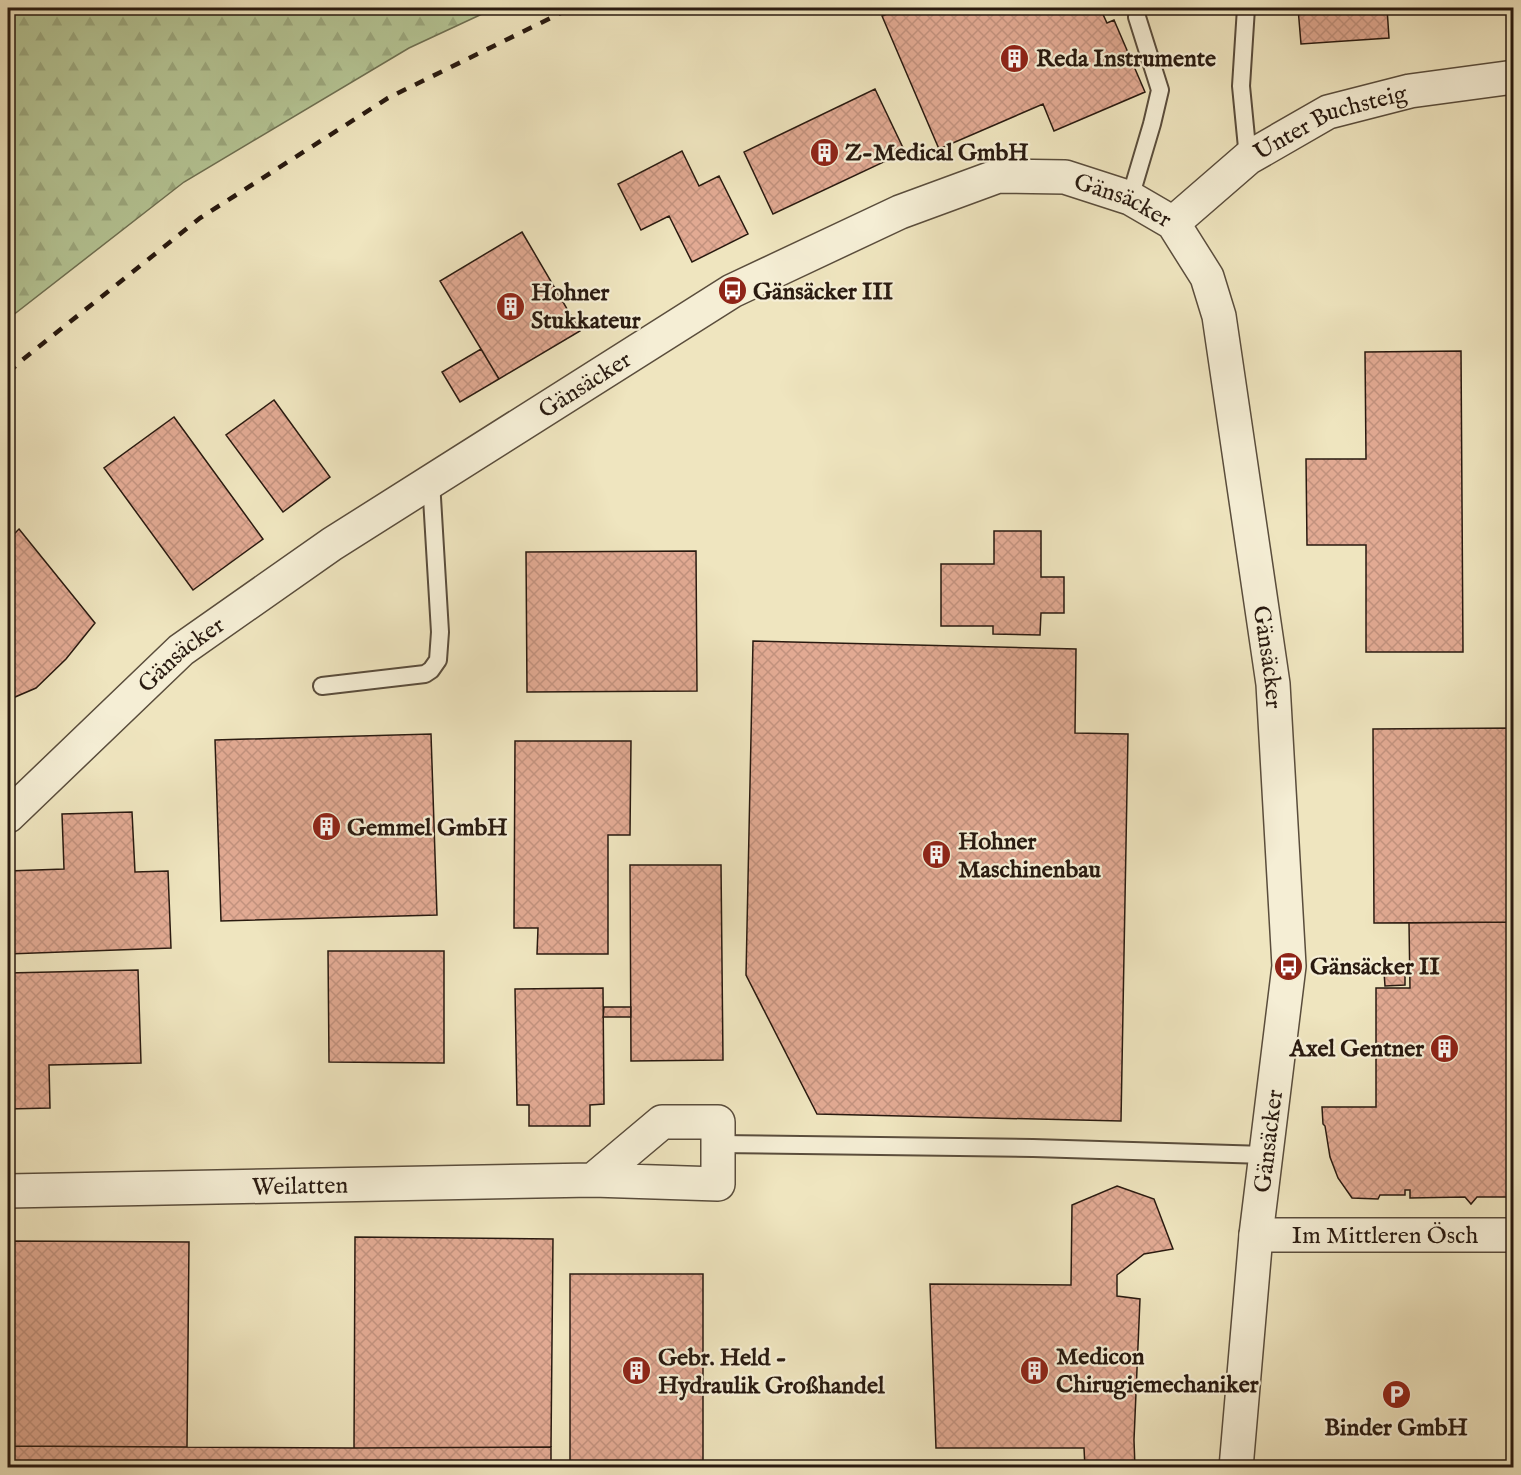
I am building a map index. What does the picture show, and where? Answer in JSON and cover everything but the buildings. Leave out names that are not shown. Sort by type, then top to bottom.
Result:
[{"type":"street","name":"Unter Buchsteig","points":[[1173,223],[1248,158],[1328,112],[1410,91],[1514,77]]},
{"type":"street","name":"Gänsäcker","points":[[8,816],[181,650],[332,544],[732,291],[900,212],[998,176],[1065,177],[1130,198],[1173,223],[1207,277],[1219,316],[1273,684],[1289,966],[1256,1235],[1236,1467]]},
{"type":"street","name":"Weilatten","points":[[8,1191],[592,1180],[717,1184],[718,1122],[662,1122],[592,1180]]},
{"type":"street","name":"Im Mittleren Ösch","points":[[1256,1235],[1514,1235]]},
{"type":"lane","points":[[1246,8],[1241,86],[1248,158]]},
{"type":"lane","points":[[1130,198],[1160,90],[1137,17]]},
{"type":"lane","points":[[322,686],[425,674],[438,660],[440,632],[431,481]]},
{"type":"lane","points":[[718,1144],[1033,1148],[1266,1155]]},
{"type":"green space","points":[[8,8],[495,8],[409,48],[184,182],[8,319]]},
{"type":"railway","points":[[8,373],[200,218],[388,98],[571,8]]},
{"type":"place","name":"Reda Instrumente","points":[[1015,58]]},
{"type":"place","name":"Z-Medical GmbH","points":[[824,152]]},
{"type":"place","name":"Gänsäcker III","points":[[732,291]]},
{"type":"place","name":"Hohner Stukkateur","points":[[510,306]]},
{"type":"place","name":"Gemmel GmbH","points":[[326,827]]},
{"type":"place","name":"Hohner Maschinenbau","points":[[937,855]]},
{"type":"place","name":"Gänsäcker II","points":[[1289,966]]},
{"type":"place","name":"Axel Gentner","points":[[1445,1048]]},
{"type":"place","name":"Medicon Chirugiemechaniker","points":[[1035,1370]]},
{"type":"place","name":"Gebr. Held - Hydraulik Großhandel","points":[[637,1371]]},
{"type":"place","name":"Binder GmbH","points":[[1396,1394]]}]
